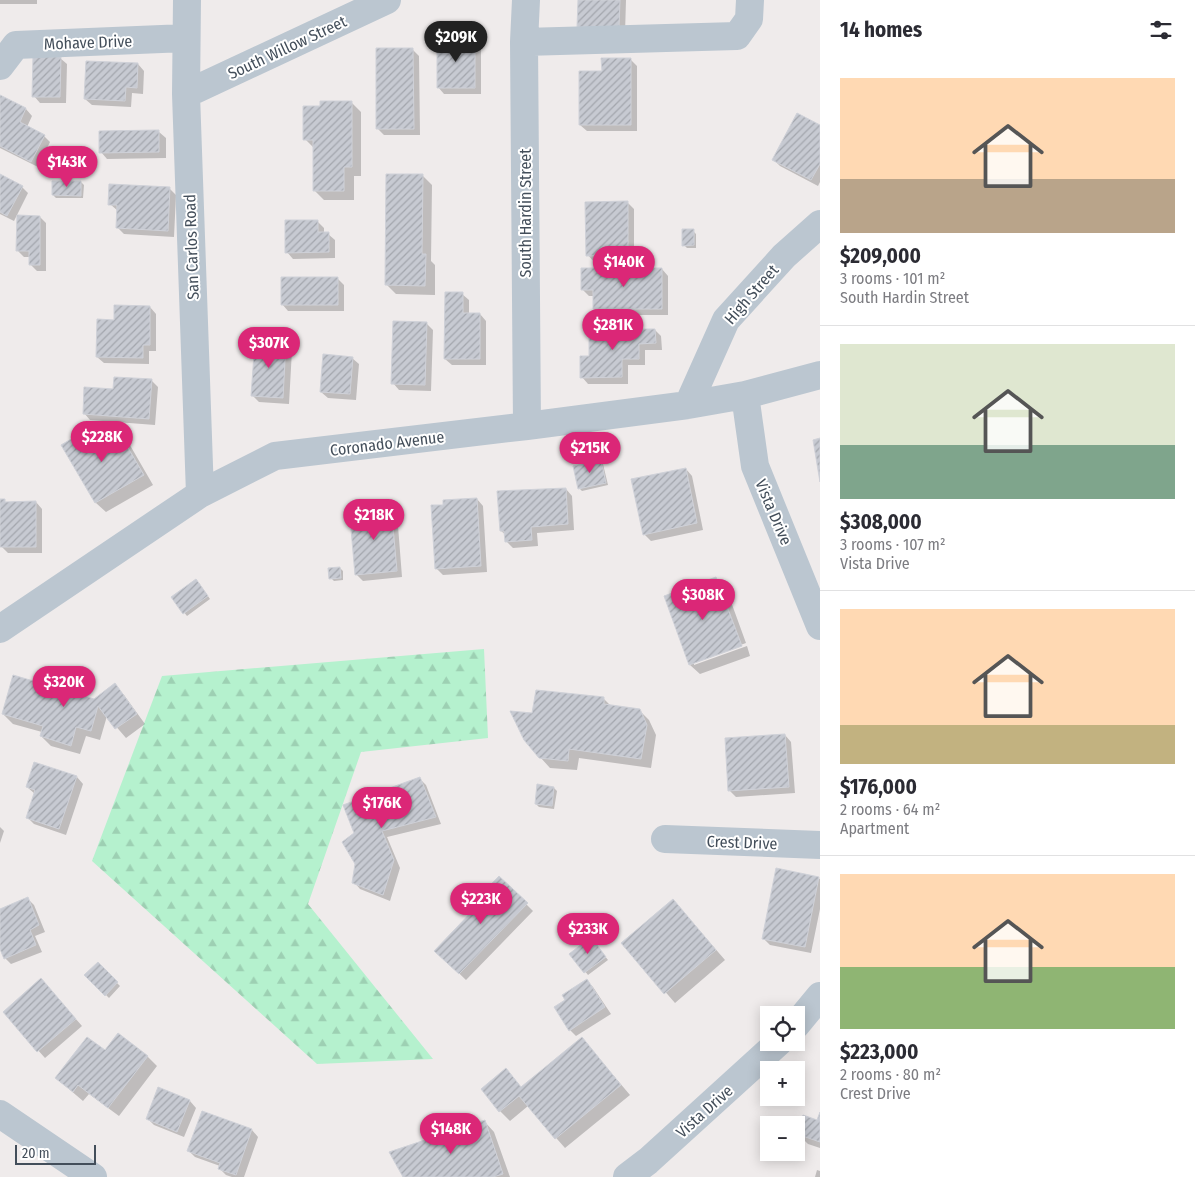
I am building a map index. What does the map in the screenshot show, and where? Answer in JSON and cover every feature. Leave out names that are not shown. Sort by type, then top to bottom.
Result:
[{"type":"street","name":"San Carlos Road","points":[[187,0],[186,94],[200,494]]},
{"type":"street","name":"South Willow Street","points":[[186,94],[387,0]]},
{"type":"street","name":"South Hardin Street","points":[[526,0],[524,42],[527,426]]},
{"type":"street","points":[[524,42],[737,36],[749,19],[750,0]]},
{"type":"street","name":"Mohave Drive","points":[[0,66],[16,45],[186,38]]},
{"type":"street","name":"High Street","points":[[688,405],[726,320],[784,256],[820,224]]},
{"type":"street","name":"Coronado Avenue","points":[[0,629],[200,494],[275,456],[688,405],[745,395],[820,375]]},
{"type":"street","name":"Vista Drive","points":[[745,395],[755,466],[820,626]]},
{"type":"street","name":"Crest Drive","points":[[665,839],[820,845]]},
{"type":"street","points":[[805,1014],[820,996]]},
{"type":"street","name":"Vista Drive","points":[[627,1177],[648,1161],[769,1051]]},
{"type":"street","points":[[0,1114],[93,1177]]},
{"type":"green space","points":[[484,649],[488,738],[361,752],[308,904],[433,1059],[317,1064],[92,861],[162,676]]},
{"type":"building","points":[[578,0],[620,0],[619,28],[577,27]]},
{"type":"building","points":[[437,38],[475,38],[475,88],[437,88]]},
{"type":"building","points":[[376,48],[413,48],[414,129],[376,129]]},
{"type":"building","points":[[33,56],[61,57],[60,97],[32,97]]},
{"type":"building","points":[[601,58],[631,58],[631,125],[579,125],[579,71],[602,71]]},
{"type":"building","points":[[86,61],[138,63],[137,88],[126,87],[125,101],[84,99]]},
{"type":"building","points":[[0,95],[26,108],[20,122],[45,135],[31,162],[0,146]]},
{"type":"building","points":[[320,101],[352,101],[352,167],[344,167],[344,191],[313,191],[313,140],[303,140],[303,106],[320,106]]},
{"type":"building","points":[[797,113],[820,125],[820,164],[811,180],[772,160]]},
{"type":"building","points":[[159,130],[159,152],[99,153],[99,131]]},
{"type":"building","points":[[0,174],[23,186],[7,216],[0,212]]},
{"type":"building","points":[[386,174],[423,174],[422,254],[426,254],[425,286],[385,285]]},
{"type":"building","points":[[52,181],[81,181],[81,196],[52,195]]},
{"type":"building","points":[[109,184],[170,187],[168,231],[116,228],[117,205],[108,205]]},
{"type":"building","points":[[628,201],[628,255],[586,256],[585,202]]},
{"type":"building","points":[[17,215],[40,216],[40,265],[29,265],[29,251],[16,251]]},
{"type":"building","points":[[285,220],[318,220],[318,232],[329,232],[329,252],[285,253]]},
{"type":"building","points":[[682,229],[694,229],[694,245],[682,246]]},
{"type":"building","points":[[581,268],[662,268],[662,309],[593,309],[593,290],[581,290]]},
{"type":"building","points":[[281,277],[338,277],[338,305],[281,305]]},
{"type":"building","points":[[445,292],[463,292],[463,313],[480,313],[480,359],[444,359]]},
{"type":"building","points":[[114,305],[150,306],[150,345],[143,345],[143,358],[96,357],[97,319],[114,320]]},
{"type":"building","points":[[393,321],[427,322],[425,385],[391,384]]},
{"type":"building","points":[[589,329],[655,329],[656,343],[639,344],[639,359],[622,359],[622,377],[580,378],[580,356],[589,356]]},
{"type":"building","points":[[255,340],[286,342],[283,398],[251,396]]},
{"type":"building","points":[[323,354],[353,357],[350,394],[320,392]]},
{"type":"building","points":[[114,377],[152,379],[149,419],[83,414],[84,387],[113,389]]},
{"type":"building","points":[[90,428],[97,440],[117,429],[144,475],[95,503],[61,445]]},
{"type":"building","points":[[820,438],[820,482],[813,440]]},
{"type":"building","points":[[601,460],[606,483],[578,489],[573,466]]},
{"type":"building","points":[[686,468],[697,523],[643,535],[631,479]]},
{"type":"building","points":[[566,488],[568,524],[531,527],[532,540],[505,542],[504,531],[500,531],[497,491]]},
{"type":"building","points":[[477,498],[481,566],[435,569],[431,505],[443,505],[443,500]]},
{"type":"building","points":[[0,499],[5,499],[5,502],[36,501],[36,547],[0,547]]},
{"type":"building","points":[[391,505],[397,571],[355,575],[351,529],[358,528],[357,508]]},
{"type":"building","points":[[340,567],[341,578],[329,579],[328,568]]},
{"type":"building","points":[[716,577],[742,646],[689,665],[664,596]]},
{"type":"building","points":[[196,579],[208,596],[183,614],[171,597]]},
{"type":"building","points":[[13,675],[94,699],[115,683],[137,714],[115,729],[98,706],[91,731],[76,727],[71,746],[40,736],[43,726],[2,714]]},
{"type":"building","points":[[536,690],[604,697],[604,704],[640,709],[647,725],[641,759],[569,749],[568,761],[539,758],[524,740],[510,711],[532,713]]},
{"type":"building","points":[[785,734],[789,787],[728,791],[725,738]]},
{"type":"building","points":[[34,762],[77,776],[59,829],[26,818],[35,790],[26,787]]},
{"type":"building","points":[[420,777],[436,817],[382,831],[394,860],[383,895],[352,883],[355,864],[342,842],[354,833],[343,805]]},
{"type":"building","points":[[537,784],[554,787],[552,806],[535,804]]},
{"type":"building","points":[[776,868],[819,877],[805,947],[762,939]]},
{"type":"building","points":[[499,876],[528,903],[459,974],[434,951],[479,904],[475,901]]},
{"type":"building","points":[[28,897],[39,925],[30,930],[36,945],[4,959],[0,949],[0,909]]},
{"type":"building","points":[[673,899],[716,950],[664,994],[621,943]]},
{"type":"building","points":[[591,937],[606,957],[584,973],[569,954]]},
{"type":"building","points":[[98,962],[118,982],[105,996],[84,975]]},
{"type":"building","points":[[41,978],[76,1019],[37,1052],[3,1012]]},
{"type":"building","points":[[587,979],[605,1007],[569,1031],[554,1007],[565,1000],[562,995]]},
{"type":"building","points":[[118,1033],[148,1056],[108,1108],[78,1085],[73,1092],[55,1078],[87,1037],[105,1050]]},
{"type":"building","points":[[582,1037],[621,1085],[555,1139],[519,1096],[499,1112],[481,1089],[506,1068],[521,1087]]},
{"type":"building","points":[[158,1087],[190,1100],[177,1132],[146,1119]]},
{"type":"building","points":[[202,1111],[252,1129],[236,1175],[218,1169],[220,1163],[187,1151]]},
{"type":"building","points":[[820,1112],[820,1142],[805,1137],[805,1116],[803,1115],[817,1120]]},
{"type":"building","points":[[485,1120],[503,1174],[493,1177],[403,1177],[389,1152]]}]
